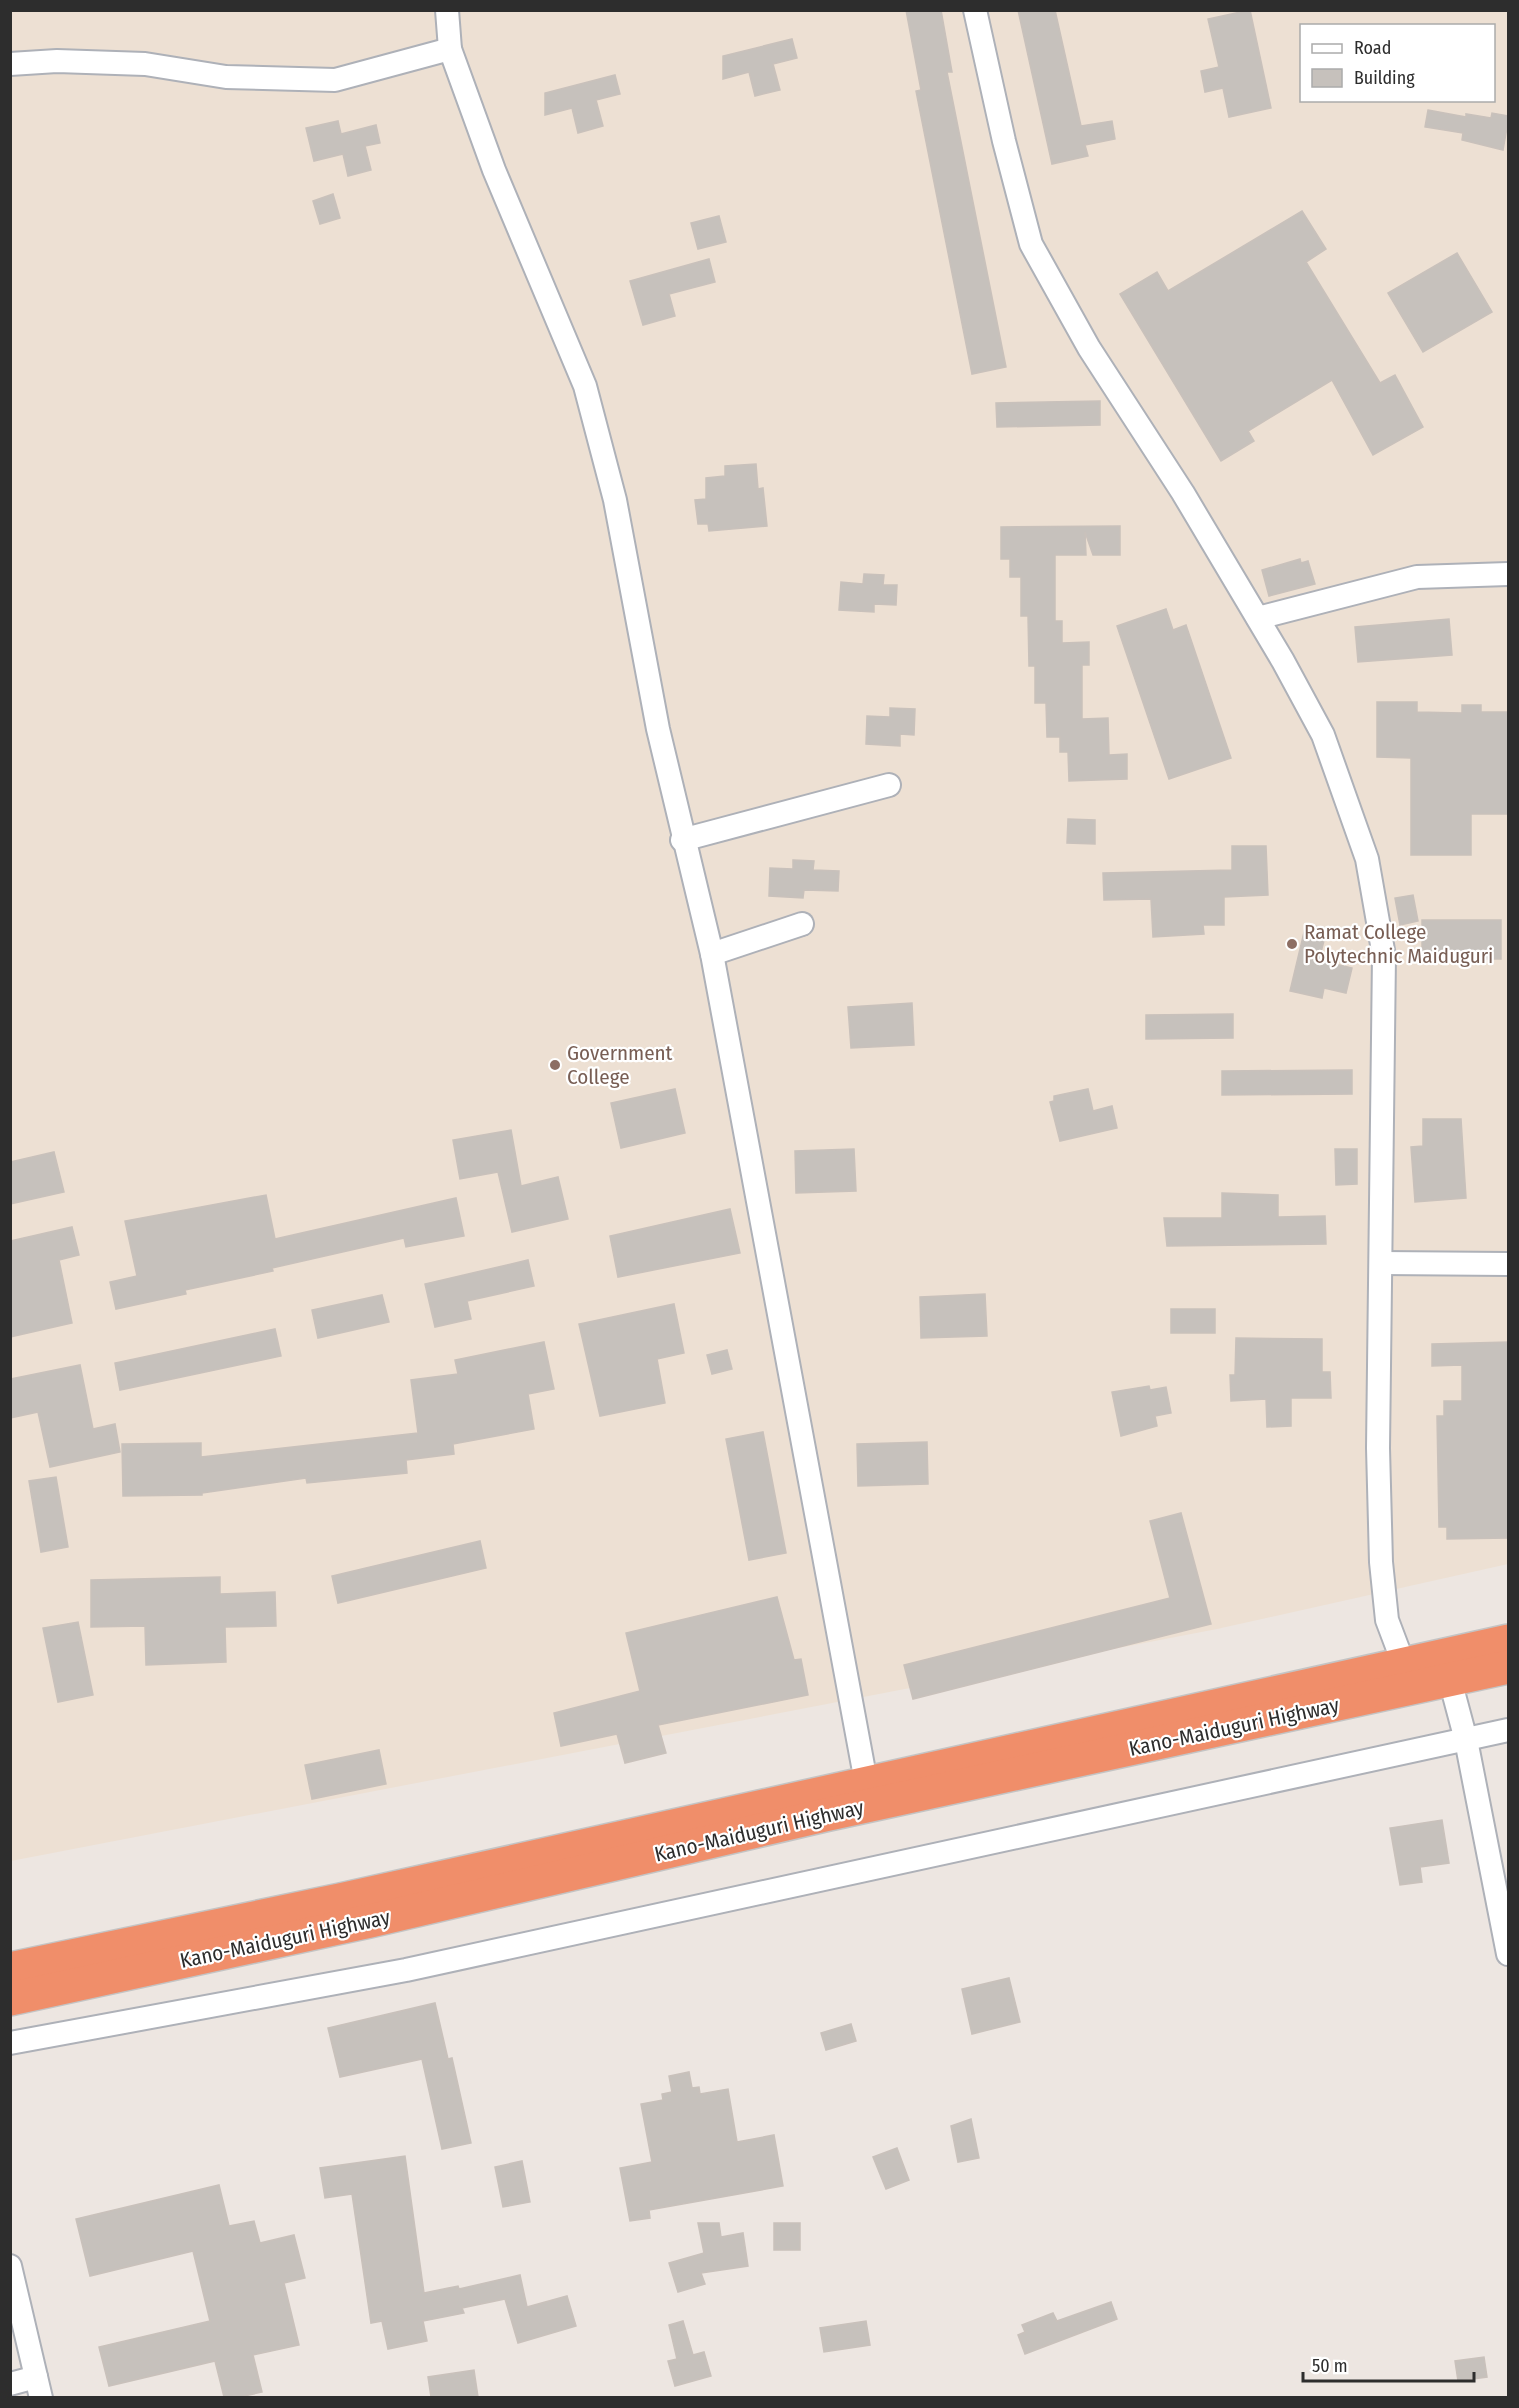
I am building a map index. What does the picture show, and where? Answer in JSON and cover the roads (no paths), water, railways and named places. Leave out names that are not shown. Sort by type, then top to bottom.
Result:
[{"type":"highway","name":"Kano-Maiduguri Highway","points":[[10,1969],[340,1900],[1509,1641]]},
{"type":"highway","name":"Kano-Maiduguri Highway","points":[[10,1999],[370,1921],[825,1815],[1509,1667]]},
{"type":"street","points":[[447,10],[450,48],[494,170],[585,386],[615,500],[657,729],[682,840],[712,954],[866,1782]]},
{"type":"street","points":[[975,10],[1004,141],[1031,244],[1089,348],[1183,493],[1258,618],[1323,735],[1367,859],[1384,956],[1378,1448],[1381,1562],[1387,1620],[1404,1665]]},
{"type":"street","points":[[10,64],[57,61],[145,64],[226,77],[335,80],[450,48]]},
{"type":"street","points":[[1258,618],[1417,577],[1509,573]]},
{"type":"street","points":[[682,840],[889,785]]},
{"type":"street","points":[[712,954],[802,924]]},
{"type":"street","points":[[1381,1263],[1509,1264]]},
{"type":"street","points":[[1450,1680],[1466,1740],[1509,1954]]},
{"type":"street","points":[[10,2043],[406,1970],[1509,1730]]},
{"type":"street","points":[[10,2265],[38,2387],[10,2384]]},
{"type":"place","name":"Ramat College Polytechnic Maiduguri","points":[[1292,944]]},
{"type":"place","name":"Government College","points":[[555,1065]]}]
